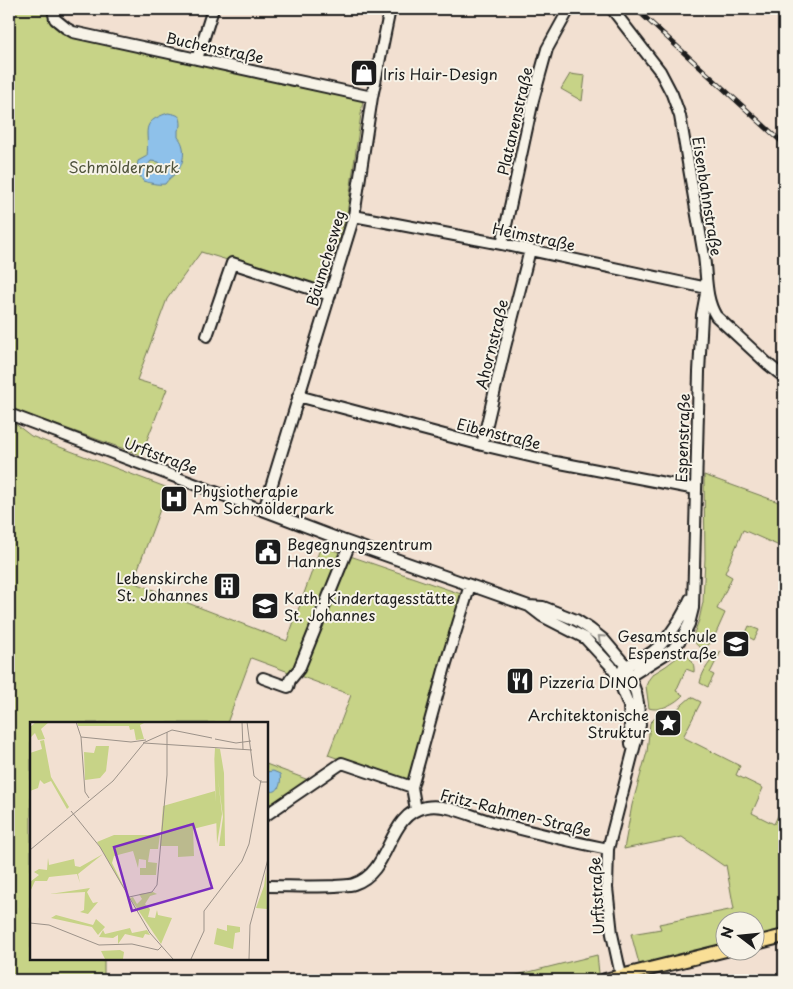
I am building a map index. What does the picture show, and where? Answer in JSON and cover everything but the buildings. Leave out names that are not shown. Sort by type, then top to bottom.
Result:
[{"type":"main road","points":[[766,940],[784,936]]},
{"type":"main road","points":[[605,980],[621,978],[716,953]]},
{"type":"street","points":[[197,59],[214,9]]},
{"type":"street","name":"Bäumchesweg","points":[[264,510],[354,216],[372,97],[390,9]]},
{"type":"street","name":"Platanenstraße","points":[[502,244],[533,100],[547,49],[569,9]]},
{"type":"street","name":"Eisenbahnstraße","points":[[612,9],[660,72],[672,94],[682,126],[709,301],[716,316],[784,377]]},
{"type":"street","name":"Buchenstraße","points":[[54,14],[66,28],[74,32],[372,97]]},
{"type":"street","name":"Heimstraße","points":[[354,216],[502,244],[707,288]]},
{"type":"street","name":"Ahornstraße","points":[[482,445],[530,250]]},
{"type":"street","points":[[207,336],[232,263],[330,295]]},
{"type":"street","name":"Espenstraße","points":[[628,671],[672,649],[683,636],[689,624],[693,608],[702,315],[707,288]]},
{"type":"street","name":"Eibenstraße","points":[[298,396],[482,445],[564,464],[696,489]]},
{"type":"street","name":"Urftstraße","points":[[9,414],[350,542],[529,606],[543,607],[576,620],[604,640],[628,671],[638,703],[640,725],[608,849],[607,888],[612,934],[621,978]]},
{"type":"street","points":[[263,678],[288,688],[290,680],[299,669],[350,542]]},
{"type":"street","points":[[268,886],[321,887],[353,885],[370,875],[378,866],[398,826],[408,815],[416,810],[412,787],[470,585]]},
{"type":"street","name":"Urftstraße","points":[[529,606],[542,616],[585,638],[611,666],[630,706],[632,757]]},
{"type":"street","points":[[617,676],[628,671]]},
{"type":"street","points":[[268,814],[342,763],[412,787]]},
{"type":"street","name":"Fritz-Rahmen-Straße","points":[[416,810],[425,807],[444,807],[490,821],[608,849]]},
{"type":"green space","name":"Schmölderpark","points":[[9,9],[50,9],[52,20],[56,27],[72,37],[363,100],[347,214],[323,289],[201,252],[167,299],[137,380],[167,389],[141,455],[9,408]]},
{"type":"green space","points":[[570,74],[585,76],[582,101],[561,89]]},
{"type":"green space","points":[[9,419],[31,436],[168,488],[133,582],[287,641],[321,546],[464,595],[409,783],[328,755],[351,695],[251,658],[227,722],[30,722],[30,959],[104,959],[104,980],[9,980]]},
{"type":"green space","points":[[704,475],[784,504],[784,548],[743,530],[725,573],[732,577],[717,609],[725,613],[712,642],[704,648],[696,644],[693,636],[703,602],[705,558]]},
{"type":"green space","points":[[749,626],[759,630],[754,640],[745,635]]},
{"type":"green space","points":[[721,651],[710,673],[714,675],[708,687],[700,683],[708,666]]},
{"type":"green space","points":[[683,653],[692,661],[694,672],[686,669],[676,691],[683,695],[667,706],[658,709],[649,708],[646,686],[649,679],[653,674]]},
{"type":"green space","points":[[691,697],[701,702],[683,737],[740,766],[736,775],[763,788],[752,813],[774,824],[784,803],[784,931],[766,936],[766,912],[719,912],[734,909],[726,865],[724,866],[682,837],[624,849],[632,805],[647,752],[650,723],[655,718],[676,710]]},
{"type":"green space","points":[[268,765],[314,782],[279,805],[268,803]]},
{"type":"green space","points":[[716,913],[716,947],[640,967],[631,934],[661,929],[659,924]]},
{"type":"green space","points":[[597,955],[598,978],[591,980],[497,980]]},
{"type":"water","points":[[168,113],[177,115],[181,120],[178,137],[183,149],[183,159],[180,168],[165,184],[143,181],[137,167],[138,161],[147,156],[147,129],[149,124],[152,120]],"holes":[[[151,161],[159,162],[160,168],[154,171],[147,166]]]},
{"type":"water","points":[[273,771],[280,774],[280,785],[274,791],[268,790],[268,772]]},
{"type":"railway","points":[[636,9],[784,144]]},
{"type":"place","name":"Iris Hair-Design","points":[[364,73]]},
{"type":"place","name":"Physiotherapie Am Schmölderpark","points":[[174,499]]},
{"type":"place","name":"Begegnungszentrum Hannes","points":[[268,552]]},
{"type":"place","name":"Lebenskirche St. Johannes","points":[[227,586]]},
{"type":"place","name":"Kath. Kindertagesstätte St. Johannes","points":[[265,606]]},
{"type":"place","name":"Gesamtschule Espenstraße","points":[[736,644]]},
{"type":"place","name":"Pizzeria DINO","points":[[520,681]]},
{"type":"place","name":"Architektonische Struktur","points":[[668,723]]}]
